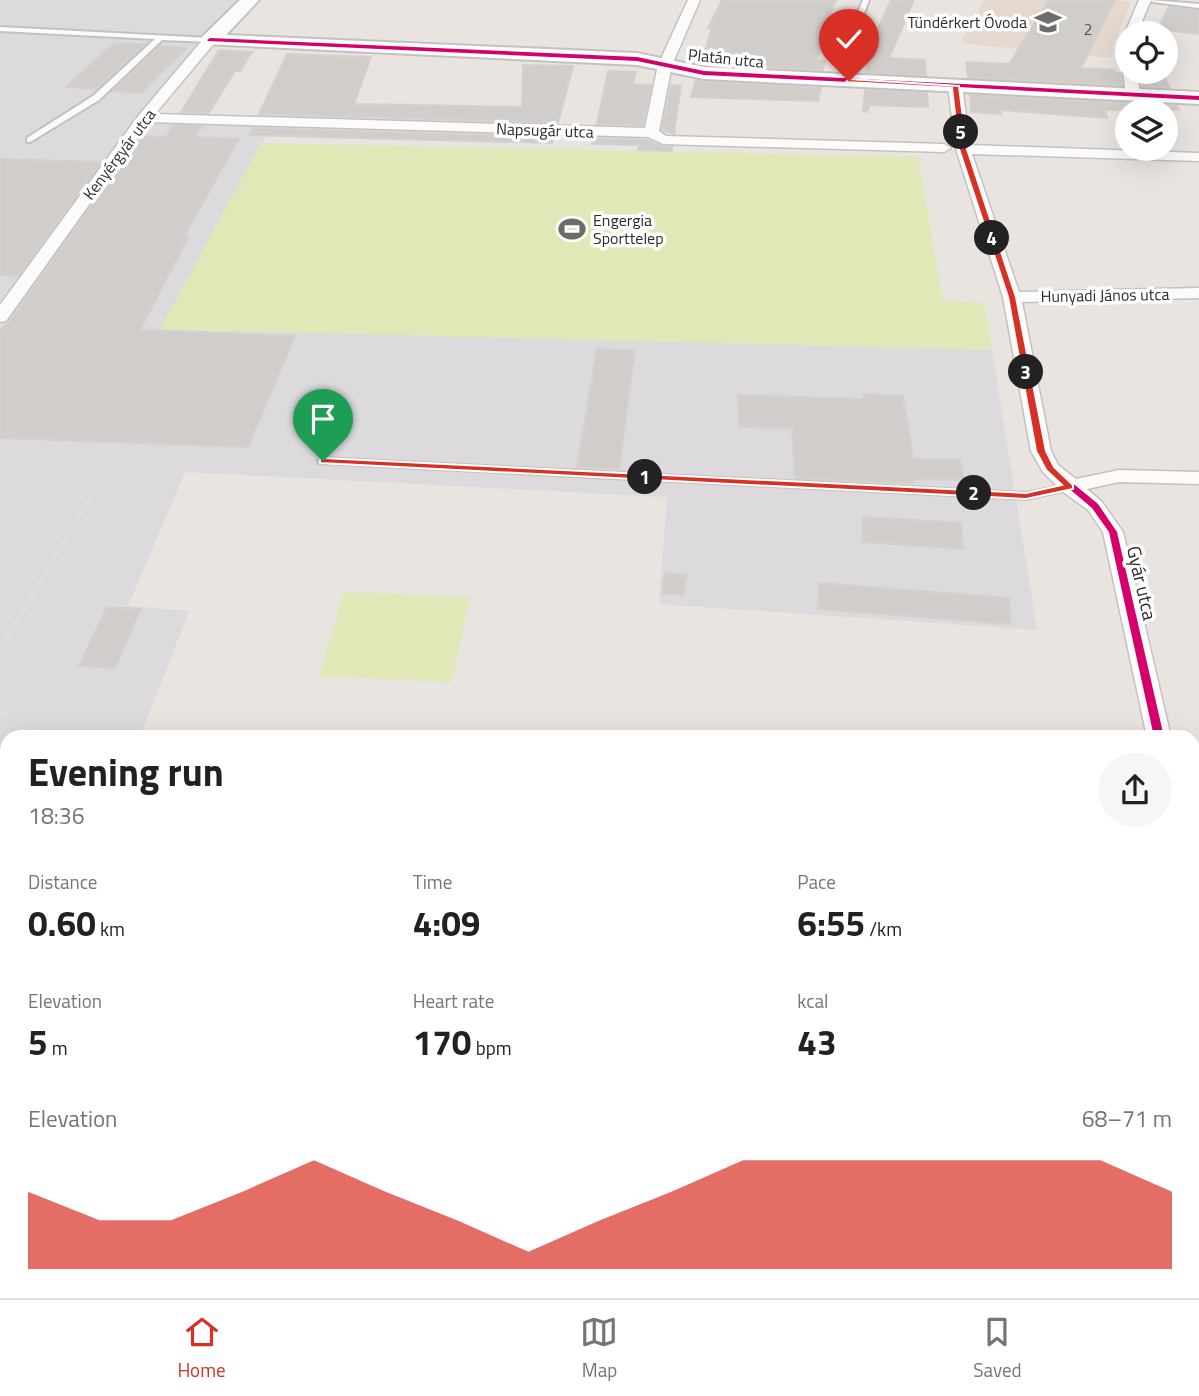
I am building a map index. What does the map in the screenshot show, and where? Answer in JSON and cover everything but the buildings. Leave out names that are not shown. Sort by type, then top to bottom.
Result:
[{"type":"street","name":"Kenyérgyár utca","points":[[0,317],[144,118],[210,40],[250,0]]},
{"type":"street","points":[[651,133],[665,65],[694,0]]},
{"type":"street","points":[[1136,21],[1145,0]]},
{"type":"street","name":"Platán utca","points":[[210,40],[637,59],[704,73],[1199,98]]},
{"type":"street","points":[[1132,84],[1133,94]]},
{"type":"street","name":"Gyár utca","points":[[955,86],[963,149],[1012,297],[1041,451],[1049,468],[1095,506],[1113,533],[1157,730]]},
{"type":"street","name":"Napsugár utca","points":[[144,118],[651,133],[663,140],[944,148]]},
{"type":"street","points":[[963,149],[1199,157]]},
{"type":"street","name":"Hunyadi János utca","points":[[1012,297],[1199,293]]},
{"type":"street","points":[[1069,487],[1119,476],[1199,478]]},
{"type":"lane","points":[[849,81],[850,40],[866,0]]},
{"type":"lane","points":[[1153,0],[1199,6]]},
{"type":"lane","points":[[0,29],[159,40],[210,40]]},
{"type":"lane","points":[[30,140],[96,98],[159,40]]},
{"type":"lane","points":[[323,461],[1026,496],[1069,487]]},
{"type":"shaded area","points":[[0,0],[250,0],[145,118],[274,122],[161,329],[992,350],[1037,630],[659,604],[667,497],[185,472],[128,606],[189,611],[143,730],[0,730]]},
{"type":"shaded area","name":"Tündérkert Óvoda","points":[[984,0],[1131,2],[1123,21],[1115,21],[1112,58],[961,43]]},
{"type":"green space","name":"Engergia Sporttelep","points":[[261,143],[918,157],[943,301],[984,303],[992,350],[160,329]]},
{"type":"green space","points":[[344,592],[470,597],[452,682],[319,676]]},
{"type":"railway","points":[[0,650],[89,499]]},
{"type":"cycle path","points":[[210,40],[637,59],[704,73],[1199,98]]},
{"type":"cycle path","points":[[955,86],[963,149],[1012,297],[1041,451],[1050,468],[1095,506],[1113,532],[1157,730]]},
{"type":"place","name":"Tündérkert Óvoda","points":[[1048,22]]},
{"type":"place","name":"Engergia Sporttelep","points":[[572,229]]},
{"type":"route","points":[[323,461],[1026,496],[1069,487],[1049,468],[1041,451],[1012,297],[963,149],[955,86],[849,81]]}]
